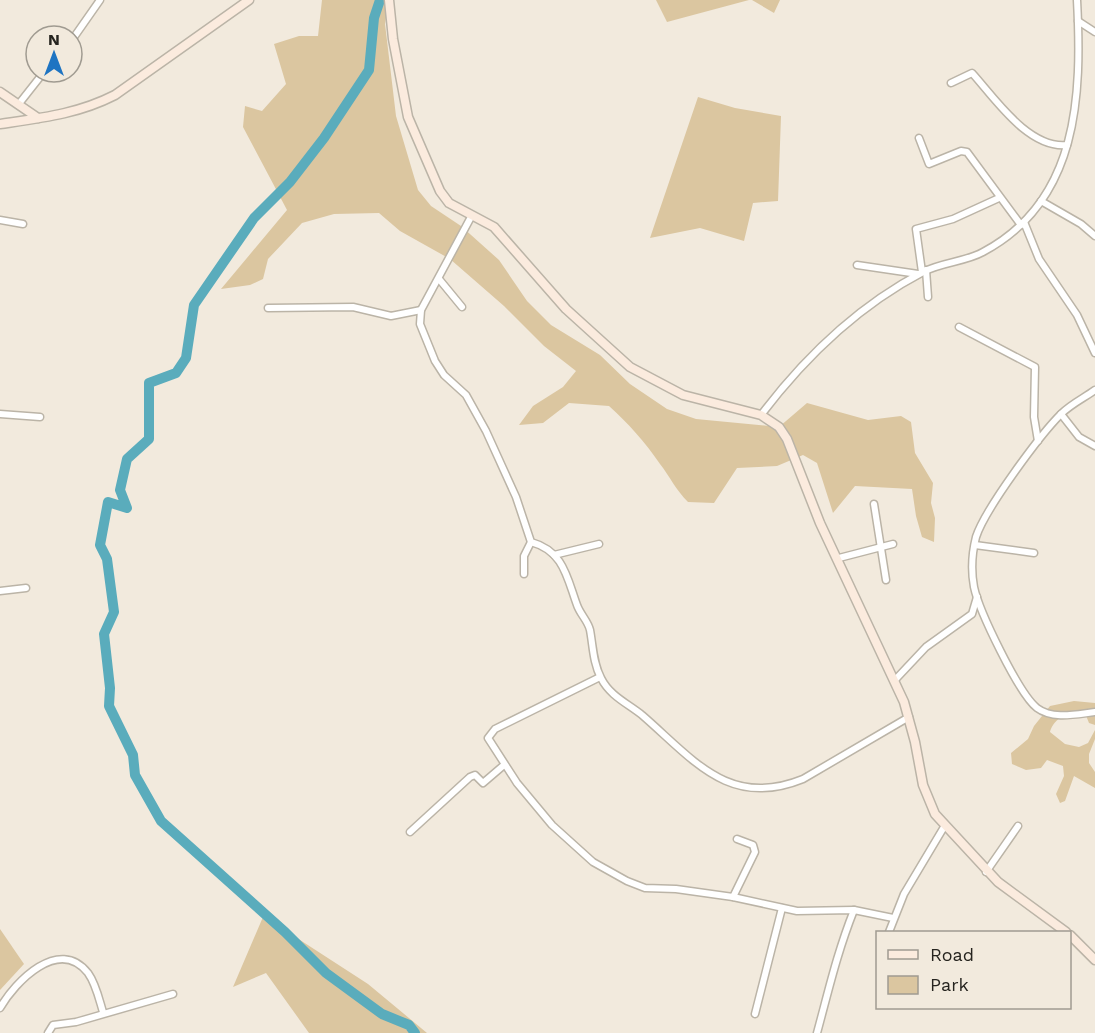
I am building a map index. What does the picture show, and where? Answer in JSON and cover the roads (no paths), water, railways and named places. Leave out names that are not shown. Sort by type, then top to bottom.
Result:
[{"type":"street","points":[[83,24],[100,0]]},
{"type":"street","points":[[0,124],[79,111],[115,95],[249,0]]},
{"type":"street","points":[[389,0],[393,39],[408,117],[440,191],[449,203],[471,217],[494,227],[566,309],[630,367],[683,395],[761,415],[779,427],[787,439],[816,513],[839,558],[909,717],[925,793],[944,827],[987,872],[1064,931]]},
{"type":"street","points":[[761,415],[787,382],[833,334],[885,295],[923,272],[983,252],[1023,223],[1041,201],[1067,145],[1078,96],[1077,0]]},
{"type":"street","points":[[1078,21],[1095,32]]},
{"type":"street","points":[[951,83],[972,73],[986,92],[1014,121],[1046,142],[1067,145]]},
{"type":"street","points":[[18,105],[35,84]]},
{"type":"street","points":[[0,92],[38,118]]},
{"type":"street","points":[[919,138],[930,164],[961,151],[967,152],[999,198],[1023,223],[1039,259],[1093,341],[1095,353]]},
{"type":"street","points":[[928,297],[916,229],[952,219],[999,198]]},
{"type":"street","points":[[1041,201],[1081,224],[1095,237]]},
{"type":"street","points":[[471,217],[421,310],[420,324],[435,361],[444,375],[466,395],[486,431],[516,497],[531,542],[554,555],[564,566],[577,606],[589,627],[592,652],[600,677],[621,702],[640,714],[661,734],[713,774],[733,786],[748,789],[784,787],[803,779],[909,717]]},
{"type":"street","points":[[0,220],[23,224]]},
{"type":"street","points":[[857,265],[923,272]]},
{"type":"street","points":[[439,279],[462,307]]},
{"type":"street","points":[[268,308],[353,307],[391,316],[421,310]]},
{"type":"street","points":[[959,327],[1035,366],[1034,417],[1038,441]]},
{"type":"street","points":[[1095,390],[1061,414],[1038,441],[994,504],[980,529],[972,563],[977,597],[1011,670],[1036,707],[1053,714],[1067,716],[1095,712]]},
{"type":"street","points":[[0,414],[40,417]]},
{"type":"street","points":[[1061,414],[1078,437],[1095,446]]},
{"type":"street","points":[[1055,420],[1064,421]]},
{"type":"street","points":[[874,504],[886,580]]},
{"type":"street","points":[[524,574],[524,556],[531,542]]},
{"type":"street","points":[[554,555],[599,544]]},
{"type":"street","points":[[839,558],[893,544]]},
{"type":"street","points":[[975,545],[1034,553]]},
{"type":"street","points":[[0,591],[26,588]]},
{"type":"street","points":[[894,681],[932,642],[972,614],[977,597]]},
{"type":"street","points":[[600,677],[489,734],[489,742],[504,765],[552,825],[593,862],[645,888],[676,889],[733,897],[782,908],[818,912],[854,910],[893,918]]},
{"type":"street","points":[[410,831],[470,777],[475,775],[483,783],[504,765]]},
{"type":"street","points":[[987,872],[1018,826]]},
{"type":"street","points":[[890,931],[893,918],[916,872],[944,827]]},
{"type":"street","points":[[733,897],[755,852],[753,845],[737,839]]},
{"type":"street","points":[[755,1014],[782,908]]},
{"type":"street","points":[[817,1033],[829,980],[842,937],[854,910]]},
{"type":"street","points":[[1071,937],[1095,960]]},
{"type":"street","points":[[0,1008],[8,994],[25,976],[43,964],[59,960],[78,965],[87,972],[98,992],[103,1012]]},
{"type":"street","points":[[48,1033],[53,1025],[76,1022],[103,1012],[173,994]]},
{"type":"waterway","points":[[380,0],[374,18],[369,70],[324,138],[290,182],[254,218],[194,305],[186,358],[176,373],[149,383],[149,439],[127,459],[120,490],[127,508],[108,502],[100,545],[107,559],[114,612],[104,634],[110,688],[109,706],[133,755],[135,775],[161,821],[285,932],[326,973],[382,1014],[409,1025],[415,1033]]}]
